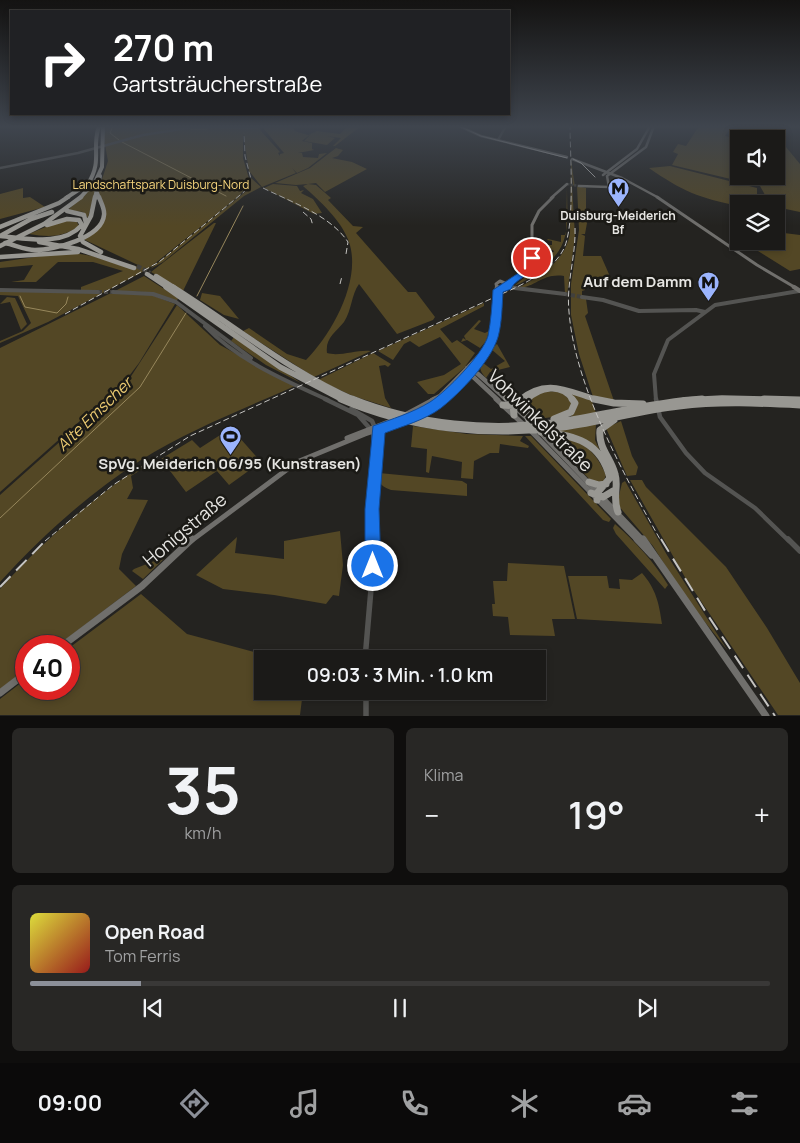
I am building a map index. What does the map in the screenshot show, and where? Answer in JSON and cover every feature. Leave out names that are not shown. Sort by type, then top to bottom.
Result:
[{"type":"highway","points":[[23,237],[64,206],[89,183],[98,166],[98,159]]},
{"type":"highway","points":[[99,254],[80,238],[93,211],[103,159]]},
{"type":"highway","points":[[23,237],[74,203],[89,189],[100,172]]},
{"type":"highway","points":[[0,227],[59,203],[89,183]]},
{"type":"highway","points":[[0,240],[31,250],[42,250],[64,246],[86,236],[99,227],[104,218],[104,211],[96,190]]},
{"type":"highway","points":[[0,222],[59,203]]},
{"type":"highway","points":[[67,211],[84,215],[87,219],[86,225]]},
{"type":"highway","points":[[0,240],[6,233],[31,219],[52,212]]},
{"type":"highway","points":[[0,240],[23,237],[61,238],[78,230],[82,225],[76,219],[67,219],[23,237],[0,240]]},
{"type":"highway","points":[[23,237],[70,244],[135,267]]},
{"type":"highway","points":[[0,257],[70,252],[99,254]]},
{"type":"highway","points":[[0,261],[28,256]]},
{"type":"highway","points":[[148,274],[302,379],[327,393],[383,412],[452,428],[516,428],[544,427],[658,404]]},
{"type":"highway","points":[[504,402],[522,401],[539,386],[550,384],[588,397],[616,403],[658,404],[722,398],[796,402]]},
{"type":"highway","points":[[514,406],[533,395],[551,388],[563,391],[575,403],[571,412],[544,427]]},
{"type":"highway","points":[[522,401],[528,420]]},
{"type":"highway","points":[[504,402],[514,406]]},
{"type":"highway","points":[[595,418],[702,404],[796,402]]},
{"type":"highway","points":[[514,406],[514,415]]},
{"type":"highway","points":[[618,512],[613,501],[615,474],[599,440],[600,430],[610,422],[635,414]]},
{"type":"highway","points":[[516,428],[544,427],[573,436],[592,446],[608,468],[610,478],[598,495]]},
{"type":"highway","points":[[589,482],[599,485],[606,484]]},
{"type":"highway","points":[[598,495],[613,491]]},
{"type":"main road","points":[[574,159],[601,168],[658,195],[758,266],[800,290]]},
{"type":"main road","points":[[607,187],[606,178],[613,168],[625,159]]},
{"type":"main road","points":[[604,175],[631,159]]},
{"type":"main road","points":[[601,168],[613,168]]},
{"type":"main road","points":[[601,168],[607,187]]},
{"type":"main road","points":[[498,290],[507,286],[529,268],[532,258],[530,232],[536,216],[542,207],[564,189],[566,184]]},
{"type":"main road","points":[[579,186],[607,187]]},
{"type":"main road","points":[[432,404],[438,403],[488,347],[496,326],[497,282],[507,286]]},
{"type":"main road","points":[[432,404],[469,370]]},
{"type":"main road","name":"Vohwinkelstraße","points":[[469,370],[632,526],[766,716]]},
{"type":"main road","name":"Honigstraße","points":[[77,635],[142,586],[209,525],[297,462],[374,429],[415,417],[432,404]]},
{"type":"main road","name":"Vohwinkelstraße","points":[[514,406],[589,482],[598,495],[657,559]]},
{"type":"main road","points":[[0,693],[15,681]]},
{"type":"street","points":[[0,168],[44,159]]},
{"type":"street","points":[[507,286],[565,294]]},
{"type":"street","points":[[0,290],[98,292]]},
{"type":"street","points":[[800,290],[715,305],[668,340],[658,360],[654,384],[660,417],[672,435],[705,473],[755,508],[800,551]]},
{"type":"street","points":[[113,292],[142,292],[167,298],[180,304],[232,350],[346,408],[363,418],[374,429],[375,442],[368,508],[372,530],[373,566],[366,650]]},
{"type":"street","points":[[582,297],[603,300],[639,311],[693,310],[705,312]]},
{"type":"street","points":[[693,310],[700,315]]},
{"type":"street","points":[[366,700],[366,716]]},
{"type":"green space","name":"Landschaftspark Duisburg-Nord","points":[[108,159],[243,159],[250,182],[239,196],[148,269],[48,322],[0,343],[0,341],[23,331],[31,323],[18,296],[0,295],[0,292],[81,290],[81,287],[123,271],[93,262],[58,262],[36,282],[11,282],[24,280],[33,265],[0,268],[0,262],[69,252],[92,256],[132,269],[138,265],[83,239],[98,228],[104,219],[104,208],[98,191]]},
{"type":"green space","name":"Landschaftspark Duisburg-Nord","points":[[247,159],[319,159],[308,168],[297,173],[292,168],[296,173],[262,187],[249,171]]},
{"type":"green space","points":[[321,159],[352,162],[367,169],[325,192],[316,183],[296,185],[275,183],[310,168]]},
{"type":"green space","points":[[675,159],[730,159],[730,179],[672,165]]},
{"type":"green space","points":[[785,159],[796,159],[800,164],[800,212],[785,209],[785,195],[765,195],[760,186],[756,185],[785,185]]},
{"type":"green space","points":[[571,160],[575,184],[573,186],[571,168],[575,236],[567,295],[565,294],[564,276],[550,276],[525,287],[518,288],[551,267],[558,260],[568,243],[570,233]]},
{"type":"green space","points":[[670,166],[730,181],[730,185],[745,185],[757,188],[757,195],[730,195],[730,204],[713,200],[691,193],[671,183],[649,168]]},
{"type":"green space","points":[[251,178],[261,187],[244,196],[163,262],[150,269],[245,192],[250,186]]},
{"type":"green space","points":[[97,183],[88,218],[83,212],[68,210]]},
{"type":"green space","points":[[273,184],[297,186],[300,191],[304,190],[301,193],[313,199],[322,213],[314,214],[264,188]]},
{"type":"green space","points":[[308,184],[316,185],[331,198],[328,200],[353,226],[363,227],[356,233],[408,292],[416,292],[435,317],[433,320],[397,334],[359,284],[354,293],[347,317],[329,339],[327,353],[371,351],[314,377],[243,331],[249,328],[287,354],[306,360],[326,336],[342,306],[351,273],[352,257],[349,242],[336,219],[303,186]]},
{"type":"green space","points":[[567,186],[567,224],[566,230]]},
{"type":"green space","points":[[577,186],[586,188],[586,208],[583,218],[589,212],[585,234],[581,234],[585,236],[583,256],[601,256],[612,281],[585,281],[585,290],[582,291],[582,297],[586,299],[588,313],[585,316],[614,401],[593,397],[579,354],[571,315],[571,284],[579,230]]},
{"type":"green space","points":[[23,188],[23,198],[30,197],[45,207],[0,219],[0,194]]},
{"type":"green space","points":[[62,220],[77,222],[79,226],[67,233],[55,236],[29,234]]},
{"type":"green space","points":[[216,223],[183,291],[151,272]]},
{"type":"green space","points":[[785,233],[800,235],[800,269],[790,271],[756,250],[785,250]]},
{"type":"green space","points":[[561,235],[565,235],[557,254],[549,263],[529,278],[514,286],[529,274],[535,264],[539,264],[539,260],[547,260],[547,257],[540,256],[540,252],[554,252],[553,250],[541,249],[541,245],[552,245],[552,241],[548,239],[561,242]]},
{"type":"green space","points":[[144,276],[178,298],[177,301],[145,292],[115,291]]},
{"type":"green space","points":[[111,293],[149,294],[175,304],[139,363],[126,380],[0,492],[0,348]]},
{"type":"green space","points":[[202,293],[220,296],[239,319],[224,315],[200,300]]},
{"type":"green space","points":[[7,297],[15,298],[27,324],[21,330],[10,302],[0,304]]},
{"type":"green space","points":[[484,303],[484,306],[440,329],[452,343],[457,340],[475,353],[464,368],[434,394],[428,394],[417,382],[444,375],[461,364],[440,337],[419,347],[410,341],[404,344],[393,360],[378,351]]},
{"type":"green space","points":[[177,305],[220,345],[295,386],[197,429],[159,449],[121,473],[66,516],[0,582],[0,495],[128,381]]},
{"type":"green space","points":[[479,320],[481,321],[474,329],[485,333],[489,331],[486,341],[480,348],[467,340],[461,342],[463,338],[466,340],[464,336]]},
{"type":"green space","points":[[234,337],[301,383],[266,365],[231,341]]},
{"type":"green space","points":[[497,344],[510,367],[490,372],[486,378],[480,369],[482,362],[491,369],[505,361],[491,349]]},
{"type":"green space","points":[[373,353],[391,364],[388,367],[385,365],[379,366],[385,398],[391,408],[353,396],[318,380]]},
{"type":"green space","points":[[545,391],[561,392],[571,401],[571,408],[558,416],[533,420],[527,404],[532,397]]},
{"type":"green space","points":[[568,391],[592,401],[596,413],[571,417],[576,408]]},
{"type":"green space","points":[[621,421],[632,456],[638,467],[636,475],[627,476],[606,428]]},
{"type":"green space","points":[[596,424],[595,440],[603,457],[556,430]]},
{"type":"green space","points":[[413,426],[467,434],[523,436],[520,441],[529,446],[528,448],[500,444],[499,453],[490,453],[474,461],[473,479],[461,478],[462,462],[432,456],[429,473],[426,472],[427,449],[411,447]]},
{"type":"green space","points":[[231,428],[261,462],[229,485],[217,471],[186,492],[161,459],[192,440],[200,448]]},
{"type":"green space","points":[[525,436],[531,436],[611,519],[609,522],[603,520]]},
{"type":"green space","points":[[549,436],[569,439],[585,446],[591,451],[606,475],[603,483],[591,481]]},
{"type":"green space","points":[[153,458],[152,463],[131,476],[133,488],[127,499],[148,500],[122,554],[119,569],[136,586],[71,635],[15,635],[15,677],[0,689],[0,589],[35,552],[72,518]]},
{"type":"green space","points":[[379,473],[462,481],[467,484],[467,496],[391,490],[381,484]]},
{"type":"green space","points":[[630,480],[642,480],[646,487],[726,567],[767,628],[800,683],[800,715],[778,715],[686,579]]},
{"type":"green space","points":[[625,481],[667,555],[728,651],[685,597],[653,546],[617,504],[622,483]]},
{"type":"green space","points":[[615,524],[651,560],[668,585],[665,589],[616,534],[613,528]]},
{"type":"green space","points":[[340,531],[343,565],[339,596],[333,595],[326,604],[223,589],[196,575],[237,537],[235,553],[284,559],[284,541]]},
{"type":"green space","points":[[167,556],[143,579],[132,571],[134,569]]},
{"type":"green space","points":[[508,563],[564,566],[575,619],[552,619],[555,636],[510,635],[508,617],[493,616],[492,604],[495,604],[493,581],[507,581]]},
{"type":"green space","points":[[642,573],[651,585],[656,597],[662,624],[577,619],[568,576],[607,576],[609,588],[620,589],[619,579],[632,580]]},
{"type":"green space","points":[[141,594],[187,634],[254,652],[254,700],[302,700],[300,715],[0,715],[0,699],[15,687],[15,700],[80,700],[80,640]]},
{"type":"waterway","name":"Alte Emscher","points":[[156,159],[226,196]]},
{"type":"waterway","name":"Alte Emscher","points":[[197,296],[243,206]]},
{"type":"waterway","points":[[20,296],[25,307],[57,313],[66,304],[68,297]]},
{"type":"waterway","name":"Alte Emscher","points":[[0,518],[140,387],[186,313]]},
{"type":"tunnel","points":[[567,184],[579,186]]},
{"type":"tunnel","points":[[137,266],[150,273]]},
{"type":"tunnel","points":[[98,292],[113,292]]},
{"type":"tunnel","points":[[565,294],[582,297]]},
{"type":"tram line","points":[[574,159],[581,163],[595,177]]},
{"type":"railway","points":[[65,314],[159,262],[245,191],[251,179],[246,159]]},
{"type":"railway","points":[[45,541],[113,485],[190,436],[517,287],[548,268],[558,258],[566,242],[571,210],[571,159]]},
{"type":"railway","points":[[263,188],[309,210],[331,224],[348,242],[346,254]]},
{"type":"railway","points":[[303,212],[311,219],[313,226]]},
{"type":"railway","points":[[575,228],[568,301],[573,341],[591,400],[603,430],[661,541]]},
{"type":"railway","points":[[340,284],[342,276]]},
{"type":"railway","points":[[661,539],[707,614],[775,716]]},
{"type":"railway","points":[[0,587],[45,541]]},
{"type":"place","name":"Duisburg-Meiderich Bf","points":[[618,208]]},
{"type":"place","name":"Auf dem Damm","points":[[708,301]]},
{"type":"place","name":"SpVg. Meiderich 06/95 (Kunstrasen)","points":[[230,455]]},
{"type":"route","points":[[373,566],[372,509],[379,437],[378,430],[415,417],[436,405],[472,369],[487,351],[493,336],[496,326],[498,290],[507,287],[508,284],[526,272],[531,266],[532,258]]}]
